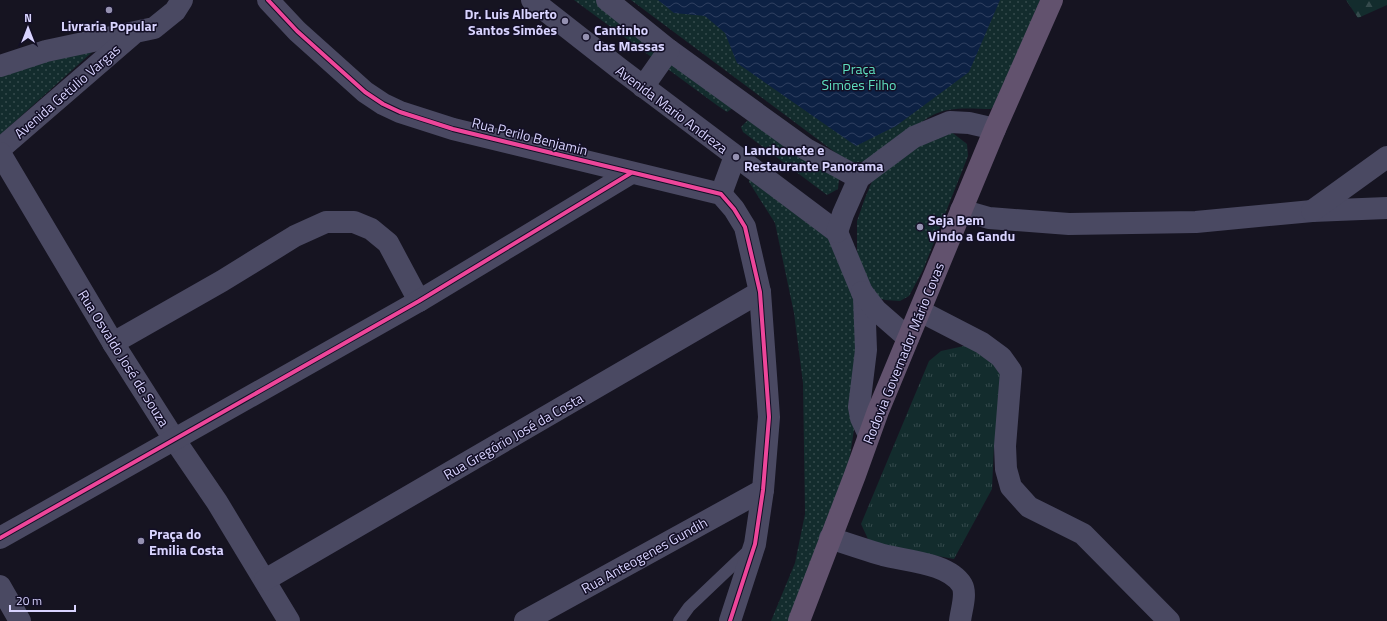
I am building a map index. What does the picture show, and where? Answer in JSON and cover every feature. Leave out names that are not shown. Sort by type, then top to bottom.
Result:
[{"type":"highway","name":"Rodovia Governador Mário Covas","points":[[799,621],[869,435],[908,338],[995,129],[1052,0]]},
{"type":"street","points":[[0,66],[46,51],[133,34],[154,28],[175,11],[182,0]]},
{"type":"street","name":"Rua Perilo Benjamin","points":[[268,0],[328,60],[365,92],[383,104],[400,112],[453,129],[550,151],[631,173],[721,194]]},
{"type":"street","name":"Avenida Mario Andreza","points":[[532,0],[644,87],[837,232],[862,292],[866,350],[859,407],[861,418],[869,435]]},
{"type":"street","points":[[607,0],[669,50],[806,149],[859,178]]},
{"type":"street","name":"Avenida Getúlio Vargas","points":[[0,149],[133,34]]},
{"type":"street","points":[[644,87],[669,50]]},
{"type":"street","points":[[837,232],[845,208],[859,178],[914,137],[950,122],[969,123],[995,129]]},
{"type":"street","name":"Rua Osvaldo José de Souza","points":[[0,153],[114,343],[174,439],[217,502],[289,621]]},
{"type":"street","points":[[730,621],[755,544],[763,490],[768,417],[760,292],[745,227],[734,209],[721,194],[735,156]]},
{"type":"street","points":[[1312,211],[1387,157]]},
{"type":"street","points":[[0,538],[419,301],[631,173]]},
{"type":"street","points":[[961,210],[989,218],[1069,224],[1196,222],[1312,211],[1387,208]]},
{"type":"street","points":[[114,343],[222,281],[295,236],[326,222],[354,222],[371,229],[388,243],[419,301]]},
{"type":"street","name":"Rua Gregório José da Costa","points":[[265,580],[760,292]]},
{"type":"street","points":[[862,292],[876,310],[908,338]]},
{"type":"street","points":[[920,311],[982,343],[1001,357],[1010,372],[1004,446],[1006,469],[1011,487],[1029,506],[1083,534],[1169,621]]},
{"type":"street","name":"Rua Anteogenes Gundih","points":[[525,621],[763,490]]},
{"type":"street","points":[[830,538],[883,555],[944,570],[955,577],[962,585],[964,593],[960,621]]},
{"type":"street","points":[[0,586],[20,621]]},
{"type":"lane","points":[[679,621],[689,607],[755,544]]},
{"type":"green space","points":[[574,0],[606,0],[736,106],[727,112]]},
{"type":"green space","name":"Praça Simões Filho","points":[[631,0],[1040,0],[1000,99],[991,109],[954,109],[940,112],[913,129],[894,146],[873,159],[861,162],[848,162]]},
{"type":"green space","points":[[1346,0],[1387,0],[1387,5],[1358,18]]},
{"type":"green space","points":[[119,28],[1,134],[0,134],[0,76]]},
{"type":"green space","points":[[748,120],[839,179],[838,189],[827,195],[743,132],[741,127]]},
{"type":"green space","points":[[945,127],[967,144],[968,156],[923,270],[909,296],[900,301],[885,300],[875,297],[860,273],[857,249],[857,221],[865,198],[876,172]]},
{"type":"green space","points":[[749,175],[833,240],[857,278],[857,410],[844,495],[793,621],[771,621],[795,563],[805,514],[803,383],[794,313],[775,223],[749,182]]},
{"type":"green space","points":[[964,346],[979,348],[1000,369],[1005,413],[994,445],[992,489],[954,559],[890,547],[868,539],[861,524],[929,361],[941,351]]},
{"type":"water","name":"Praça Simões Filho","points":[[658,0],[1000,0],[969,72],[896,126],[856,146],[737,63],[725,33],[705,16],[674,13]]},
{"type":"cycle path","points":[[268,0],[297,31],[365,92],[383,104],[400,112],[453,129],[721,194],[734,209],[745,227],[760,292],[769,417],[763,490],[755,544],[730,621]]},
{"type":"cycle path","points":[[0,538],[419,301],[631,173]]},
{"type":"place","name":"Livraria Popular","points":[[109,10]]},
{"type":"place","name":"Dr. Luis Alberto Santos Simões","points":[[565,21]]},
{"type":"place","name":"Cantinho das Massas","points":[[586,37]]},
{"type":"place","name":"Lanchonete e Restaurante Panorama","points":[[736,157]]},
{"type":"place","name":"Seja Bem Vindo a Gandu","points":[[920,227]]},
{"type":"place","name":"Praça do Emilia Costa","points":[[141,541]]}]
